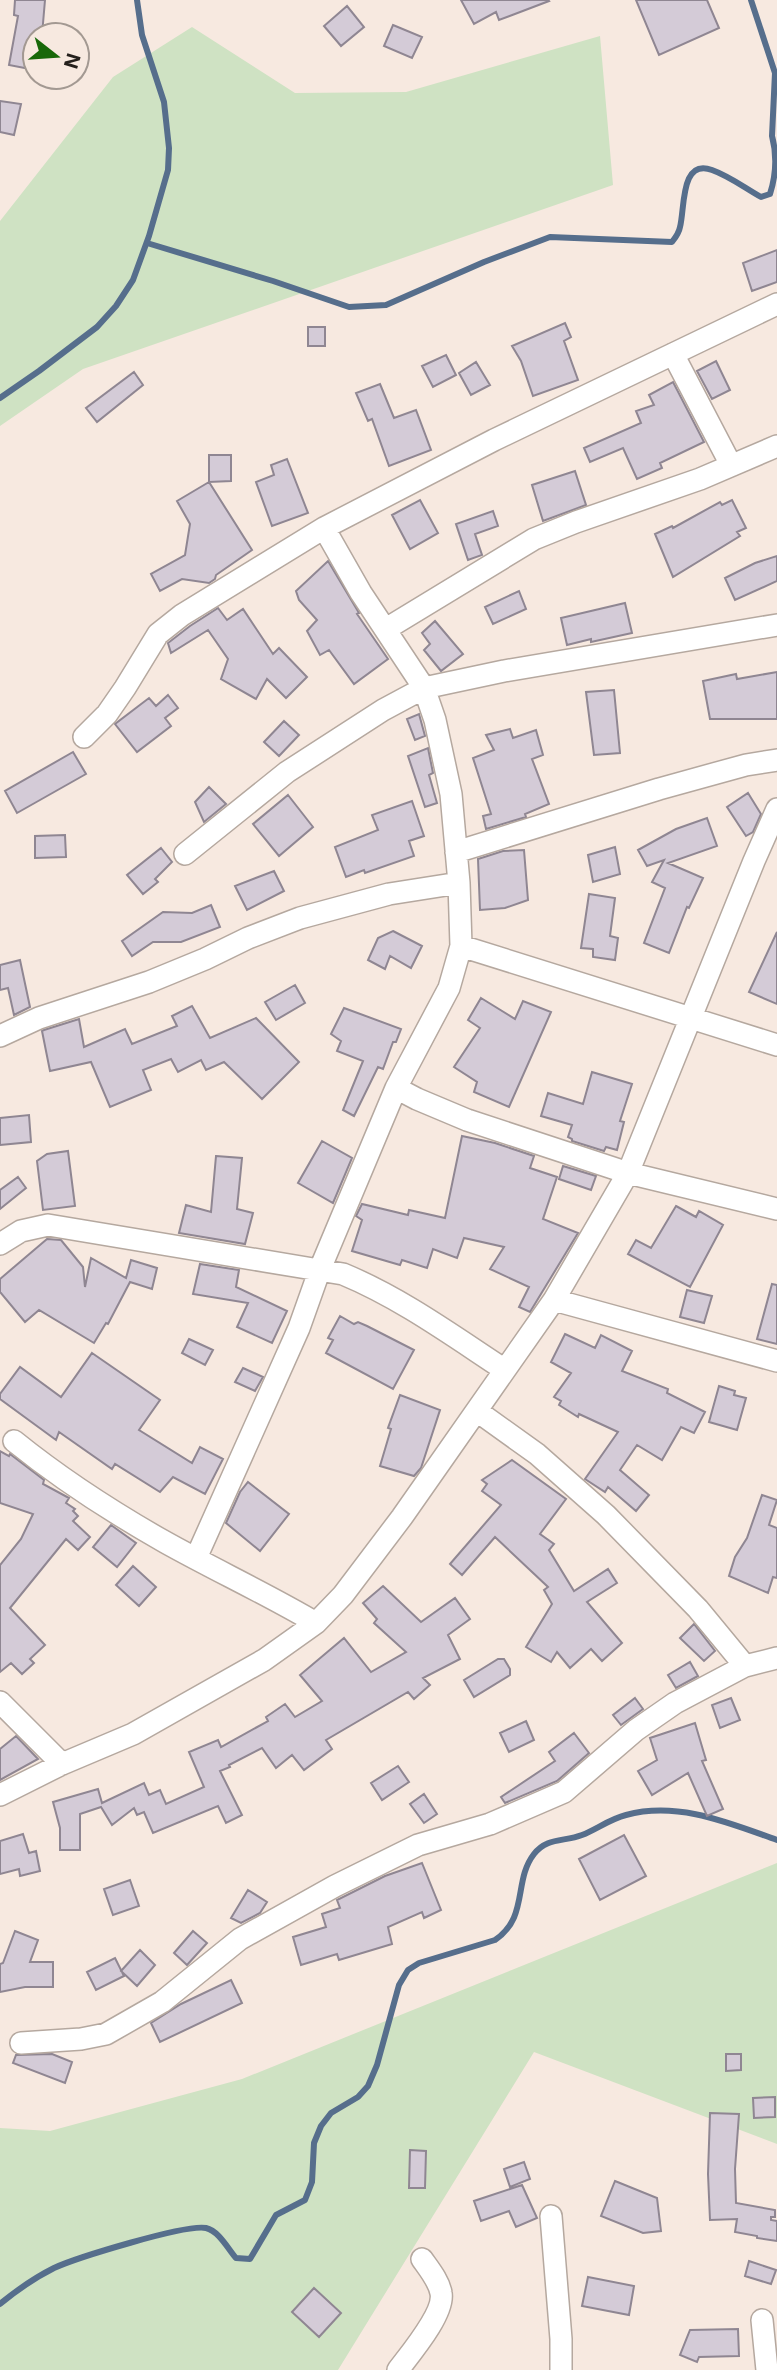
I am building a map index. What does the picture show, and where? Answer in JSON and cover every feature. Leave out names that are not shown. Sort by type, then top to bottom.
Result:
[{"type":"street","points":[[84,737],[107,714],[158,634],[183,615],[324,528],[494,440],[777,304]]},
{"type":"street","points":[[673,354],[731,465]]},
{"type":"street","points":[[386,629],[534,539],[700,479],[777,446]]},
{"type":"street","points":[[195,1558],[299,1328],[320,1269],[396,1088],[449,988],[461,946],[459,883],[451,794],[435,720],[424,688],[361,593],[324,528]]},
{"type":"street","points":[[185,854],[287,772],[383,710],[424,688],[504,671],[777,625]]},
{"type":"street","points":[[456,852],[659,789],[746,765],[777,760]]},
{"type":"street","points":[[0,1795],[62,1764],[133,1734],[264,1660],[317,1623],[343,1595],[554,1300],[628,1173],[777,809]]},
{"type":"street","points":[[0,1036],[39,1018],[149,982],[205,960],[248,938],[300,918],[389,894],[459,883]]},
{"type":"street","points":[[461,946],[777,1045]]},
{"type":"street","points":[[396,1088],[467,1120],[628,1173],[777,1209]]},
{"type":"street","points":[[0,1244],[20,1231],[48,1225],[343,1274],[369,1285],[436,1324],[505,1370]]},
{"type":"street","points":[[554,1300],[777,1361]]},
{"type":"street","points":[[477,1411],[537,1454],[606,1515],[698,1609],[745,1667]]},
{"type":"street","points":[[14,1441],[109,1509],[317,1623]]},
{"type":"street","points":[[21,2042],[81,2039],[106,2034],[128,2023],[162,2002],[240,1939],[335,1886],[418,1845],[490,1824],[564,1792],[636,1730],[674,1703],[745,1667],[777,1658]]},
{"type":"street","points":[[0,1702],[62,1764]]},
{"type":"street","points":[[551,2216],[561,2370]]},
{"type":"street","points":[[398,2370],[441,2305],[439,2285],[422,2259]]},
{"type":"street","points":[[762,2320],[767,2370]]},
{"type":"green space","points":[[192,27],[295,93],[406,92],[600,36],[613,185],[83,369],[0,426],[0,221],[113,77]]},
{"type":"green space","points":[[777,1863],[777,2144],[534,2052],[338,2370],[0,2370],[0,2128],[50,2131],[242,2079]]},
{"type":"building","points":[[15,0],[45,0],[43,21],[21,21],[21,67],[9,65],[18,16],[14,15]]},
{"type":"building","points":[[461,0],[549,1],[499,20],[496,12],[474,24]]},
{"type":"building","points":[[636,0],[707,0],[719,28],[659,55]]},
{"type":"building","points":[[347,6],[364,27],[341,46],[324,26]]},
{"type":"building","points":[[393,25],[422,37],[412,58],[384,46]]},
{"type":"building","points":[[0,101],[21,104],[14,135],[0,132]]},
{"type":"building","points":[[777,250],[777,282],[752,291],[743,263]]},
{"type":"building","points":[[565,323],[571,337],[564,341],[578,380],[533,396],[521,361],[512,346]]},
{"type":"building","points":[[308,327],[325,327],[325,346],[308,346]]},
{"type":"building","points":[[446,355],[456,375],[433,387],[422,366]]},
{"type":"building","points":[[716,361],[730,390],[712,399],[697,371]]},
{"type":"building","points":[[476,362],[490,385],[471,395],[459,373]]},
{"type":"building","points":[[134,372],[143,385],[97,422],[86,408]]},
{"type":"building","points":[[673,382],[704,442],[660,463],[662,468],[637,479],[623,448],[590,462],[584,448],[641,423],[636,411],[654,405],[649,395]]},
{"type":"building","points":[[380,384],[394,418],[416,410],[431,450],[389,466],[372,419],[368,421],[356,393]]},
{"type":"building","points":[[209,455],[231,455],[231,481],[209,482]]},
{"type":"building","points":[[287,459],[308,513],[272,526],[256,482],[274,475],[271,465]]},
{"type":"building","points":[[575,471],[586,505],[543,521],[532,485]]},
{"type":"building","points":[[209,482],[252,550],[209,583],[182,579],[160,591],[151,574],[185,555],[190,524],[177,501]]},
{"type":"building","points":[[420,500],[438,533],[410,549],[392,515]]},
{"type":"building","points":[[732,500],[746,528],[737,532],[740,536],[673,577],[655,534],[672,526],[673,528],[720,502],[722,505]]},
{"type":"building","points":[[493,511],[498,526],[475,534],[482,555],[468,560],[456,524]]},
{"type":"building","points":[[777,556],[777,581],[735,600],[725,578],[755,563]]},
{"type":"building","points":[[328,561],[359,613],[357,614],[388,659],[354,684],[329,650],[320,655],[307,631],[317,620],[299,600],[296,591]]},
{"type":"building","points":[[519,591],[526,609],[493,624],[485,607]]},
{"type":"building","points":[[625,603],[632,633],[567,645],[561,618]]},
{"type":"building","points":[[218,608],[227,620],[243,609],[273,654],[279,648],[307,677],[286,698],[267,679],[256,699],[221,679],[228,659],[208,630],[171,653],[168,643]]},
{"type":"building","points":[[435,621],[463,654],[441,671],[424,650],[430,644],[422,633]]},
{"type":"building","points":[[777,672],[777,719],[710,719],[703,681],[736,674],[737,679]]},
{"type":"building","points":[[614,690],[620,753],[594,755],[586,692]]},
{"type":"building","points":[[168,695],[178,708],[165,718],[171,726],[137,752],[115,724],[149,698],[156,706]]},
{"type":"building","points":[[419,714],[425,736],[415,740],[407,719]]},
{"type":"building","points":[[284,721],[299,735],[279,756],[264,742]]},
{"type":"building","points":[[510,729],[513,738],[536,730],[543,755],[532,759],[549,804],[525,814],[526,817],[486,829],[483,816],[491,814],[473,758],[494,750],[486,735]]},
{"type":"building","points":[[428,748],[433,773],[429,775],[437,803],[425,807],[408,756]]},
{"type":"building","points":[[73,752],[86,774],[17,813],[5,791]]},
{"type":"building","points":[[209,787],[226,804],[204,822],[195,802]]},
{"type":"building","points":[[748,793],[761,814],[753,832],[746,836],[727,807]]},
{"type":"building","points":[[288,795],[313,827],[279,856],[253,824]]},
{"type":"building","points":[[412,801],[424,836],[409,841],[414,856],[346,877],[335,847],[378,830],[372,815]]},
{"type":"building","points":[[707,818],[717,846],[668,863],[703,878],[689,908],[687,907],[669,953],[644,943],[665,888],[652,882],[664,860],[647,866],[638,850],[676,829]]},
{"type":"building","points":[[65,835],[66,857],[35,858],[35,836]]},
{"type":"building","points":[[615,847],[620,874],[593,882],[588,855]]},
{"type":"building","points":[[161,848],[172,862],[155,879],[158,882],[143,894],[127,875]]},
{"type":"building","points":[[524,850],[528,900],[505,908],[480,910],[478,859],[503,851]]},
{"type":"building","points":[[274,871],[284,891],[247,910],[235,886]]},
{"type":"building","points":[[589,894],[615,898],[610,936],[618,938],[615,960],[593,957],[593,949],[581,948]]},
{"type":"building","points":[[211,905],[220,927],[181,942],[153,942],[132,956],[122,941],[163,912],[192,913]]},
{"type":"building","points":[[393,931],[422,946],[411,968],[390,956],[385,969],[368,960],[378,938]]},
{"type":"building","points":[[777,932],[777,1004],[749,992]]},
{"type":"building","points":[[20,960],[30,1007],[14,1015],[8,988],[0,990],[0,965]]},
{"type":"building","points":[[295,985],[305,1003],[276,1020],[265,1002]]},
{"type":"building","points":[[481,998],[515,1019],[523,1001],[551,1012],[509,1107],[474,1092],[477,1082],[454,1067],[480,1028],[468,1020]]},
{"type":"building","points":[[192,1006],[210,1038],[256,1018],[299,1062],[262,1099],[224,1062],[206,1070],[201,1060],[178,1072],[171,1059],[143,1070],[151,1090],[110,1107],[91,1062],[50,1071],[42,1031],[44,1030],[79,1019],[84,1047],[125,1029],[132,1044],[177,1026],[172,1016]]},
{"type":"building","points":[[344,1008],[401,1029],[383,1069],[378,1067],[354,1116],[343,1110],[363,1061],[337,1051],[341,1041],[331,1034]]},
{"type":"building","points":[[592,1072],[632,1084],[620,1121],[624,1122],[617,1150],[606,1147],[604,1151],[572,1141],[568,1137],[572,1125],[541,1116],[548,1093],[583,1104]]},
{"type":"building","points":[[29,1115],[31,1142],[0,1145],[0,1118]]},
{"type":"building","points":[[462,1136],[534,1156],[530,1168],[557,1177],[543,1219],[578,1233],[530,1312],[519,1307],[529,1287],[490,1269],[504,1247],[464,1238],[457,1258],[433,1249],[427,1268],[402,1260],[400,1265],[352,1251],[362,1220],[356,1216],[362,1204],[408,1215],[409,1210],[445,1218]]},
{"type":"building","points":[[322,1141],[352,1158],[333,1203],[298,1183]]},
{"type":"building","points":[[68,1151],[75,1206],[43,1210],[37,1161],[47,1154]]},
{"type":"building","points":[[216,1156],[242,1158],[237,1209],[253,1213],[245,1244],[179,1233],[186,1205],[211,1212]]},
{"type":"building","points":[[563,1166],[596,1176],[591,1190],[559,1179]]},
{"type":"building","points":[[18,1177],[26,1188],[0,1209],[0,1190]]},
{"type":"building","points":[[676,1206],[696,1217],[699,1211],[723,1225],[690,1287],[628,1254],[636,1240],[651,1248]]},
{"type":"building","points":[[47,1239],[61,1240],[83,1267],[85,1287],[91,1258],[126,1278],[131,1260],[157,1268],[152,1289],[130,1282],[108,1324],[106,1323],[94,1343],[39,1310],[25,1322],[0,1292],[0,1279]]},
{"type":"building","points":[[200,1264],[239,1270],[236,1287],[287,1311],[272,1343],[237,1327],[248,1303],[193,1294]]},
{"type":"building","points":[[772,1284],[777,1285],[777,1344],[757,1339]]},
{"type":"building","points":[[687,1290],[712,1296],[704,1323],[680,1317]]},
{"type":"building","points":[[340,1316],[354,1324],[358,1322],[367,1326],[414,1350],[393,1389],[326,1353],[333,1340],[328,1338]]},
{"type":"building","points":[[565,1334],[595,1348],[601,1335],[632,1351],[622,1371],[668,1389],[667,1393],[705,1412],[694,1433],[681,1427],[662,1460],[637,1445],[620,1470],[649,1495],[636,1511],[608,1487],[605,1492],[585,1479],[618,1432],[579,1414],[578,1417],[559,1405],[561,1401],[554,1397],[571,1373],[551,1362]]},
{"type":"building","points":[[189,1339],[213,1350],[205,1365],[182,1353]]},
{"type":"building","points":[[92,1353],[160,1400],[139,1430],[192,1463],[200,1447],[223,1459],[205,1494],[173,1477],[160,1492],[115,1464],[112,1469],[59,1432],[56,1440],[0,1399],[0,1394],[20,1367],[61,1397]]},
{"type":"building","points":[[243,1368],[263,1377],[255,1391],[235,1382]]},
{"type":"building","points":[[719,1386],[735,1391],[734,1395],[746,1398],[737,1430],[709,1422]]},
{"type":"building","points":[[400,1395],[440,1410],[421,1468],[414,1476],[380,1466],[391,1429],[388,1428]]},
{"type":"building","points":[[0,1451],[9,1456],[10,1454],[44,1480],[43,1484],[69,1498],[66,1503],[75,1509],[73,1511],[78,1516],[73,1521],[90,1537],[78,1550],[66,1539],[10,1608],[45,1645],[30,1659],[34,1663],[22,1674],[11,1663],[0,1672],[0,1565],[21,1539],[33,1514],[0,1503]]},
{"type":"building","points":[[512,1460],[566,1499],[540,1534],[554,1544],[549,1550],[574,1591],[608,1569],[617,1583],[587,1602],[622,1643],[602,1661],[591,1649],[570,1668],[557,1652],[551,1662],[526,1647],[552,1604],[544,1590],[548,1587],[495,1537],[462,1575],[450,1564],[501,1505],[482,1491],[487,1484],[482,1480]]},
{"type":"building","points":[[248,1482],[289,1514],[260,1551],[226,1523],[240,1492]]},
{"type":"building","points":[[762,1495],[777,1500],[769,1525],[777,1528],[777,1578],[773,1577],[768,1593],[729,1576],[735,1557],[747,1538]]},
{"type":"building","points":[[111,1525],[136,1543],[117,1567],[93,1547]]},
{"type":"building","points":[[133,1566],[156,1587],[139,1606],[116,1585]]},
{"type":"building","points":[[383,1586],[421,1622],[455,1598],[470,1619],[448,1635],[460,1659],[423,1678],[430,1685],[414,1699],[408,1692],[326,1740],[332,1749],[304,1770],[292,1755],[276,1768],[262,1748],[229,1765],[230,1767],[220,1771],[242,1815],[226,1823],[218,1806],[153,1833],[144,1812],[137,1815],[134,1808],[112,1825],[101,1807],[80,1814],[80,1850],[60,1850],[60,1828],[53,1802],[98,1789],[102,1803],[144,1783],[149,1795],[160,1790],[166,1804],[204,1787],[189,1752],[218,1740],[221,1747],[268,1721],[266,1717],[285,1704],[295,1717],[322,1701],[300,1675],[344,1638],[371,1672],[406,1652],[374,1623],[377,1619],[363,1603]]},
{"type":"building","points":[[694,1624],[715,1651],[704,1661],[680,1638]]},
{"type":"building","points":[[498,1659],[504,1659],[510,1669],[510,1675],[474,1697],[464,1680]]},
{"type":"building","points":[[690,1662],[698,1676],[676,1688],[668,1675]]},
{"type":"building","points":[[635,1698],[643,1709],[621,1725],[613,1715]]},
{"type":"building","points":[[731,1698],[740,1720],[720,1728],[712,1705]]},
{"type":"building","points":[[526,1721],[534,1740],[509,1752],[500,1733]]},
{"type":"building","points":[[695,1723],[706,1760],[702,1761],[723,1809],[707,1816],[688,1773],[652,1795],[638,1771],[657,1760],[650,1738]]},
{"type":"building","points":[[574,1733],[589,1753],[557,1781],[505,1803],[501,1797],[555,1761],[549,1752]]},
{"type":"building","points":[[16,1736],[38,1759],[0,1780],[0,1749]]},
{"type":"building","points":[[398,1766],[409,1782],[382,1800],[371,1783]]},
{"type":"building","points":[[424,1794],[437,1814],[424,1823],[410,1804]]},
{"type":"building","points":[[23,1834],[29,1853],[36,1851],[40,1871],[20,1876],[19,1869],[0,1874],[0,1841]]},
{"type":"building","points":[[624,1835],[646,1876],[600,1900],[579,1859]]},
{"type":"building","points":[[422,1863],[441,1910],[424,1918],[422,1912],[388,1927],[392,1944],[339,1960],[337,1954],[301,1965],[293,1937],[326,1927],[322,1914],[340,1908],[337,1900],[385,1876]]},
{"type":"building","points":[[130,1880],[139,1906],[113,1915],[104,1889]]},
{"type":"building","points":[[248,1890],[267,1902],[260,1913],[241,1923],[231,1918]]},
{"type":"building","points":[[15,1931],[38,1940],[30,1962],[53,1962],[53,1987],[25,1987],[0,1992],[0,1964],[3,1963]]},
{"type":"building","points":[[193,1931],[207,1943],[187,1965],[174,1953]]},
{"type":"building","points":[[140,1950],[155,1965],[137,1986],[121,1971]]},
{"type":"building","points":[[115,1958],[124,1976],[96,1990],[87,1972]]},
{"type":"building","points":[[231,1980],[242,2003],[160,2042],[151,2023],[181,2004]]},
{"type":"building","points":[[52,2054],[72,2062],[65,2083],[13,2063],[16,2055]]},
{"type":"building","points":[[726,2054],[741,2054],[741,2070],[726,2071]]},
{"type":"building","points":[[775,2097],[775,2117],[754,2118],[753,2098]]},
{"type":"building","points":[[710,2113],[739,2114],[735,2169],[736,2203],[775,2210],[775,2217],[771,2217],[771,2220],[777,2221],[777,2241],[735,2232],[737,2219],[710,2220]]},
{"type":"building","points":[[410,2150],[426,2151],[425,2188],[409,2188]]},
{"type":"building","points":[[524,2162],[530,2179],[510,2187],[504,2169]]},
{"type":"building","points":[[615,2181],[657,2198],[661,2231],[643,2233],[601,2216]]},
{"type":"building","points":[[522,2185],[537,2218],[516,2227],[509,2211],[481,2221],[474,2201]]},
{"type":"building","points":[[749,2261],[776,2270],[771,2284],[745,2276]]},
{"type":"building","points":[[588,2277],[634,2286],[629,2315],[582,2306]]},
{"type":"building","points":[[314,2288],[341,2313],[319,2337],[292,2312]]},
{"type":"building","points":[[738,2329],[739,2356],[699,2357],[697,2362],[680,2355],[690,2330]]},
{"type":"waterway","points":[[0,398],[97,327],[116,306],[133,280],[149,236],[168,170],[169,148],[164,102],[142,35],[137,0]]},
{"type":"waterway","points":[[147,243],[349,307],[386,305],[484,262],[550,237],[672,242],[680,229],[686,187],[694,171],[702,168],[712,170],[761,197],[770,194],[775,165],[772,136],[775,73],[751,0]]},
{"type":"waterway","points":[[0,2304],[26,2284],[54,2268],[106,2250],[176,2231],[206,2228],[219,2236],[236,2258],[250,2259],[276,2215],[305,2200],[312,2182],[314,2143],[321,2126],[331,2113],[358,2097],[368,2086],[377,2065],[399,1985],[408,1970],[419,1963],[495,1940],[506,1931],[517,1910],[528,1865],[534,1854],[544,1845],[582,1835],[614,1819],[645,1811],[684,1812],[703,1816],[777,1840]]}]
